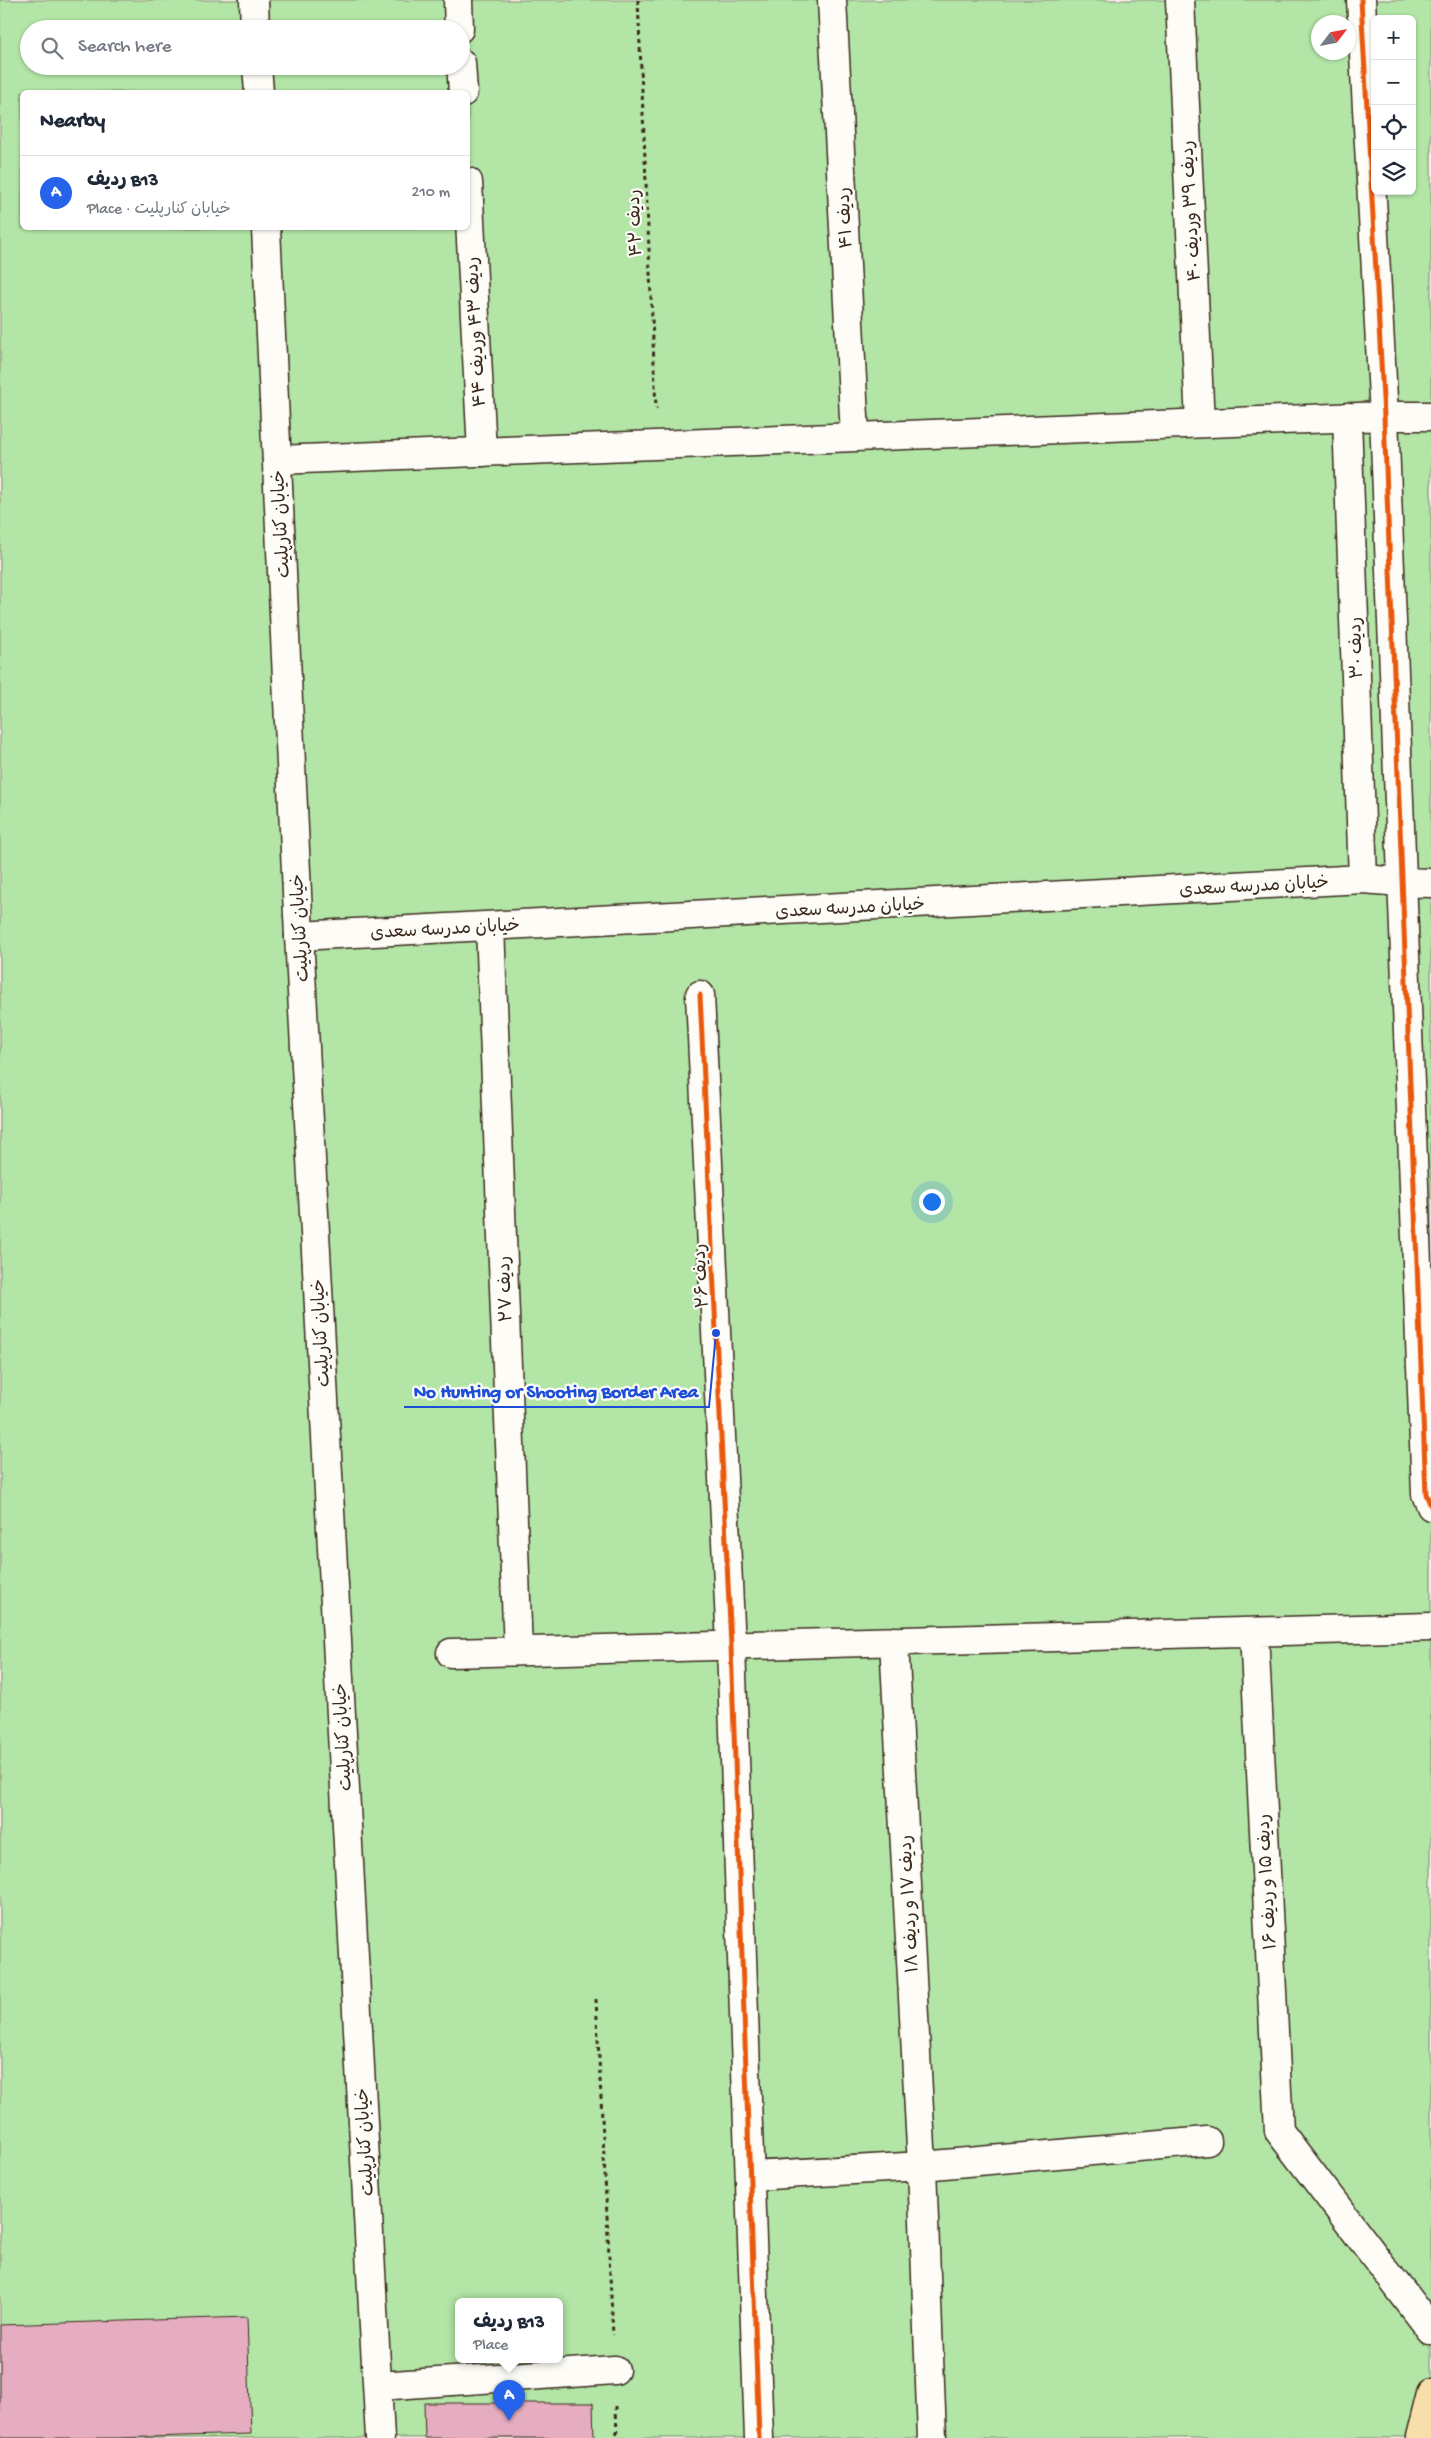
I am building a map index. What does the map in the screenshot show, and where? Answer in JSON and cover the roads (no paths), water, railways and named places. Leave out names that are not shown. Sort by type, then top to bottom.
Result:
[{"type":"main road","points":[[1420,2438],[1431,2394]]},
{"type":"street","points":[[254,0],[255,20]]},
{"type":"street","points":[[458,0],[459,20]]},
{"type":"street","name":"ردیف ۴۱","points":[[832,0],[855,436]]},
{"type":"street","name":"ردیف ۳۹ وردیف ۴۰","points":[[1180,0],[1200,423]]},
{"type":"street","points":[[1361,0],[1384,416],[1426,1494],[1431,1506]]},
{"type":"street","points":[[258,75],[259,90]]},
{"type":"street","points":[[462,75],[463,90]]},
{"type":"street","name":"ردیف ۴۳ وردیف ۴۴","points":[[470,221],[482,452]]},
{"type":"street","name":"خیابان کنارپلیت","points":[[266,230],[299,936],[380,2438]]},
{"type":"street","points":[[277,460],[1347,417],[1431,416]]},
{"type":"street","name":"ردیف ۳۰","points":[[1347,417],[1363,880]]},
{"type":"street","name":"خیابان مدرسه سعدی","points":[[299,936],[1363,880],[1431,883]]},
{"type":"street","name":"ردیف ۲۷","points":[[490,926],[518,1651]]},
{"type":"street","name":"ردیف ۲۶","points":[[700,995],[732,1646],[759,2438]]},
{"type":"street","points":[[451,1653],[1431,1627]]},
{"type":"street","name":"ردیف ۱۵ و ردیف ۱۶","points":[[1254,1632],[1279,2131],[1431,2330]]},
{"type":"street","name":"ردیف ۱۷ و ردیف ۱۸","points":[[894,1641],[922,2166],[932,2438]]},
{"type":"street","points":[[750,2176],[922,2166],[1207,2141]]},
{"type":"street","points":[[378,2386],[615,2370]]},
{"type":"place","name":"No Hunting or Shooting Border Area","points":[[716,1333]]},
{"type":"place","name":"ردیف B13","points":[[509,2421]]}]
